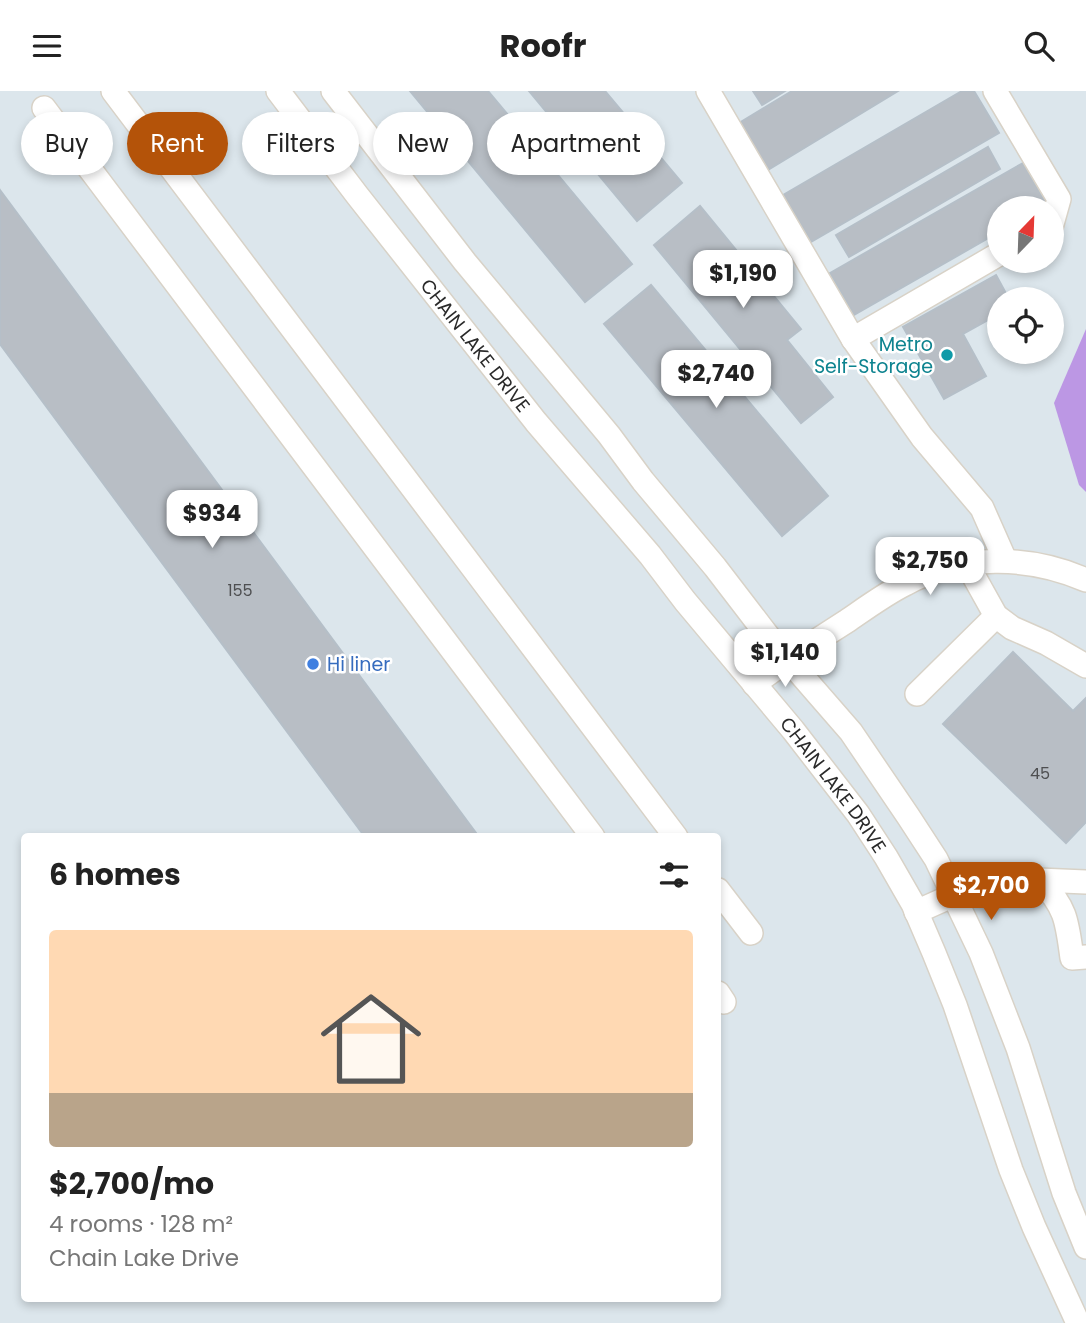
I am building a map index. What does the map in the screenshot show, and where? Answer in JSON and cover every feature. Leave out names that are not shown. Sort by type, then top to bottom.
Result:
[{"type":"street","points":[[113,91],[673,833]]},
{"type":"street","points":[[333,91],[465,262],[715,567],[771,640],[850,732],[936,859],[981,953],[1018,1048],[1064,1193],[1086,1247]]},
{"type":"street","points":[[708,91],[853,339],[922,437],[982,508],[1005,560]]},
{"type":"street","points":[[995,91],[1057,196]]},
{"type":"street","name":"CHAIN LAKE DRIVE","points":[[291,95],[357,195],[536,422],[650,555],[858,814],[886,857],[916,912],[954,1005],[1011,1170],[1078,1323]]},
{"type":"street","points":[[44,108],[590,833]]},
{"type":"street","points":[[853,339],[987,261]]},
{"type":"street","points":[[754,684],[789,658],[905,584],[946,568],[967,563],[1005,560],[1053,568],[1086,580]]},
{"type":"street","points":[[967,563],[996,616],[1012,628],[1046,643],[1086,666]]},
{"type":"street","points":[[916,694],[996,616]]},
{"type":"street","points":[[916,912],[954,895],[1014,879],[1086,882]]},
{"type":"street","points":[[1041,881],[1059,900],[1067,921],[1072,958],[1086,957]]},
{"type":"street","points":[[721,894],[751,933]]},
{"type":"shaded area","points":[[1086,329],[1086,492],[1079,485],[1054,403]]},
{"type":"building","points":[[410,91],[488,91],[505,112],[487,112],[487,175],[558,175],[632,264],[585,302],[473,167],[473,112],[427,112]]},
{"type":"building","points":[[529,91],[605,91],[623,112],[546,112]]},
{"type":"building","points":[[753,91],[785,91],[762,105]]},
{"type":"building","points":[[792,91],[898,91],[768,170],[739,123]]},
{"type":"building","points":[[962,91],[974,91],[999,133],[811,242],[783,195]]},
{"type":"building","points":[[988,147],[1000,169],[849,257],[836,235]]},
{"type":"building","points":[[665,163],[682,183],[637,221],[599,175],[665,175]]},
{"type":"building","points":[[1023,163],[1042,196],[987,196],[987,239],[854,315],[830,273]]},
{"type":"building","points":[[0,190],[476,833],[362,833],[0,344]]},
{"type":"building","points":[[700,206],[801,329],[787,340],[833,397],[801,423],[654,245]]},
{"type":"building","name":"Metro Self-Storage","points":[[996,275],[1002,287],[987,287],[987,321],[963,334],[986,376],[944,399],[903,327]]},
{"type":"building","points":[[651,285],[828,496],[782,536],[604,324]]},
{"type":"building","points":[[1013,652],[1073,711],[1086,698],[1086,822],[1066,843],[943,724]]},
{"type":"place","name":"Metro Self-Storage","points":[[947,355]]},
{"type":"place","name":"Hi liner","points":[[313,664]]}]
